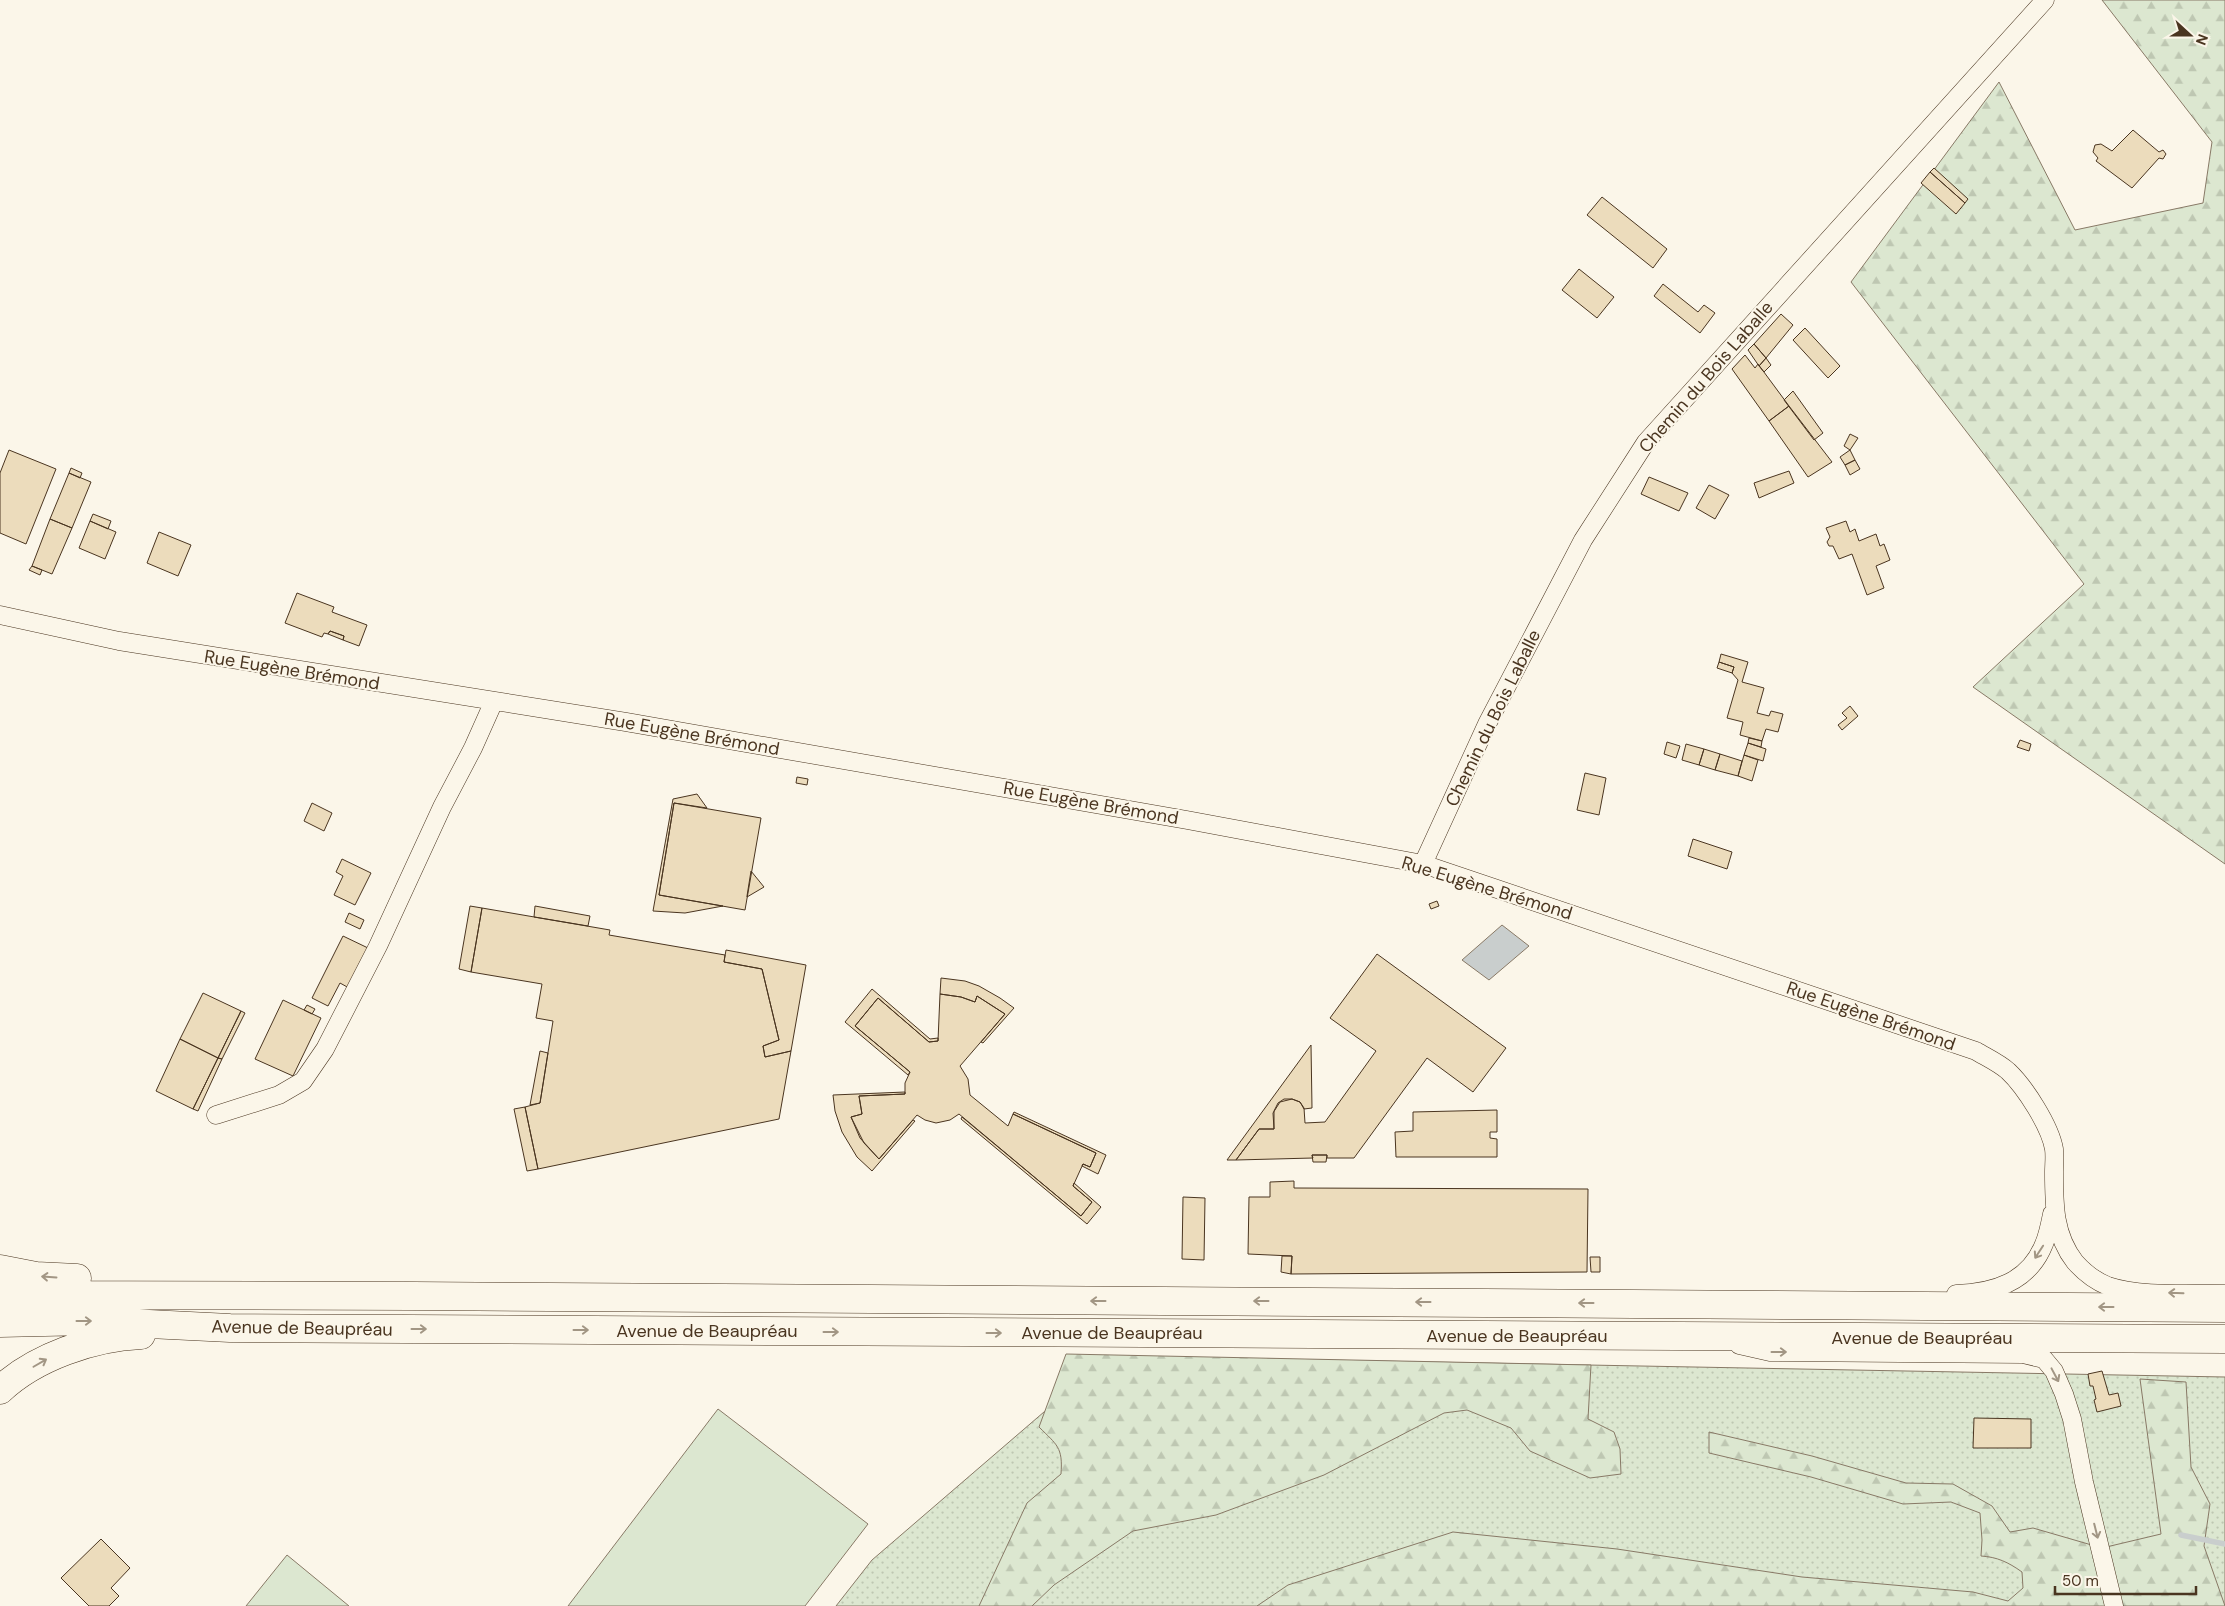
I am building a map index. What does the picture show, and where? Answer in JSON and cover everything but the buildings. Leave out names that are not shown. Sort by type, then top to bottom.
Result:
[{"type":"highway","points":[[0,1269],[36,1276],[60,1278],[294,1287],[342,1295]]},
{"type":"highway","name":"Avenue de Beaupréau","points":[[0,1295],[342,1295],[2225,1308]]},
{"type":"highway","name":"Avenue de Beaupréau","points":[[0,1323],[88,1321],[230,1328],[2225,1339]]},
{"type":"highway","points":[[0,1390],[43,1360],[82,1345],[133,1336],[206,1333],[230,1328]]},
{"type":"street","name":"Chemin du Bois Laballe","points":[[1422,864],[1488,724],[1583,540],[1646,442],[2045,0]]},
{"type":"street","name":"Rue Eugène Brémond","points":[[0,614],[119,641],[626,722],[1177,818],[1422,864],[1976,1051],[2007,1070],[2026,1091],[2037,1109],[2054,1149],[2054,1207],[2058,1233],[2067,1252],[2081,1269],[2093,1279],[2109,1286],[2141,1292],[2225,1294]]},
{"type":"street","points":[[216,1115],[279,1095],[303,1081],[325,1048],[378,946],[442,807],[473,748],[494,701]]},
{"type":"street","name":"Rue Eugène Brémond","points":[[1635,1303],[1754,1293],[1976,1294],[2003,1287],[2028,1270],[2044,1245],[2054,1207]]},
{"type":"street","points":[[1697,1337],[1770,1352],[2023,1354],[2044,1359],[2054,1372],[2072,1419],[2084,1482],[2114,1606]]},
{"type":"green space","points":[[2102,0],[2225,0],[2225,864],[1973,687],[2084,584],[1851,282],[1999,82],[2075,230],[2203,203],[2212,142]]},
{"type":"green space","points":[[1066,1354],[1591,1365],[1588,1419],[1614,1432],[1620,1449],[1621,1474],[1590,1478],[1530,1451],[1511,1428],[1467,1410],[1444,1413],[1324,1475],[1216,1515],[1133,1531],[1054,1585],[1032,1606],[979,1606],[1027,1503],[1061,1474],[1061,1458],[1058,1447],[1039,1427]]},
{"type":"green space","points":[[1109,1356],[2225,1377],[2225,1606],[836,1606],[872,1560]]},
{"type":"green space","points":[[2140,1379],[2186,1382],[2191,1467],[2210,1504],[2204,1546],[2225,1606],[1257,1606],[1288,1585],[1453,1532],[1617,1549],[1802,1577],[1973,1592],[2008,1601],[2023,1588],[2022,1572],[2002,1561],[1981,1556],[1980,1513],[1951,1502],[1903,1504],[1811,1477],[1709,1453],[1709,1432],[1812,1456],[1906,1483],[1953,1484],[1992,1506],[2010,1532],[2033,1528],[2102,1548],[2161,1534]]},
{"type":"green space","points":[[718,1409],[868,1524],[805,1606],[568,1606]]},
{"type":"green space","points":[[287,1555],[349,1606],[246,1606]]},
{"type":"shaded area","points":[[1502,925],[1529,946],[1489,980],[1462,960]]},
{"type":"waterway","points":[[2181,1535],[2225,1544]]}]
